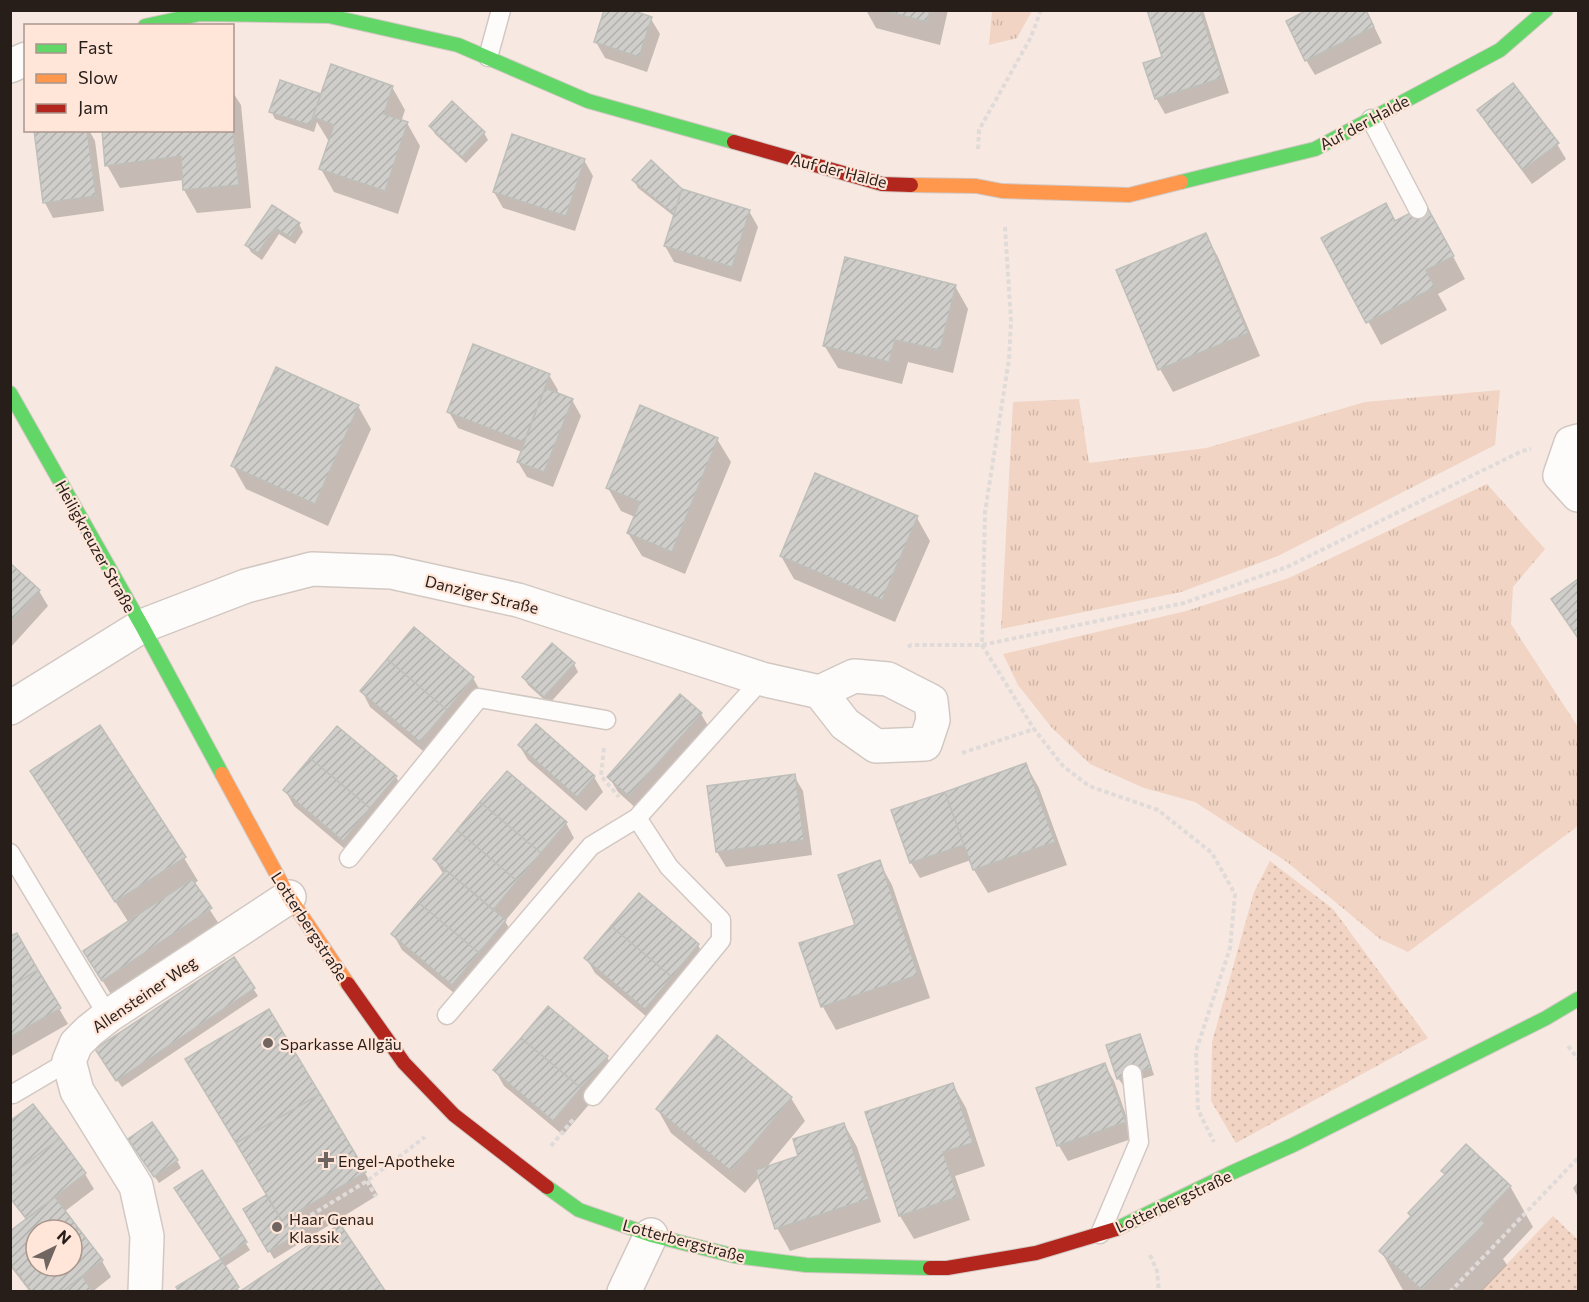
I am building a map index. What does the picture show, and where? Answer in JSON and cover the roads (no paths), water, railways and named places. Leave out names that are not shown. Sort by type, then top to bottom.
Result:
[{"type":"street","name":"Auf der Halde","points":[[154,24],[200,14],[329,16],[458,45],[588,101],[882,184],[976,186],[1002,191],[1129,195],[1315,149],[1500,50],[1546,10]]},
{"type":"street","points":[[10,66],[24,60]]},
{"type":"street","name":"Heiligkreuzer Straße","points":[[10,393],[142,626],[10,708]]},
{"type":"street","points":[[1575,442],[1560,475],[1578,495]]},
{"type":"street","name":"Danziger Straße","points":[[142,626],[246,586],[312,569],[391,572],[518,600],[762,679],[820,692]]},
{"type":"street","name":"Lotterbergstraße","points":[[142,626],[289,897],[404,1063],[454,1115],[579,1210],[651,1235],[735,1256],[806,1265],[947,1269],[1036,1253],[1119,1228],[1314,1135],[1546,1018],[1578,999]]},
{"type":"street","points":[[854,676],[888,679],[931,701],[933,720],[925,744],[876,746],[845,724],[820,692],[854,676]]},
{"type":"street","name":"Allensteiner Weg","points":[[69,1061],[75,1044],[89,1030],[289,897]]},
{"type":"street","points":[[69,1061],[76,1091],[136,1186],[147,1236],[145,1292]]},
{"type":"street","points":[[624,1292],[651,1235]]},
{"type":"lane","points":[[488,57],[501,10]]},
{"type":"lane","points":[[1371,119],[1418,209]]},
{"type":"lane","points":[[447,1015],[591,846],[637,818],[762,679]]},
{"type":"lane","points":[[349,858],[479,698],[606,720]]},
{"type":"lane","points":[[593,1096],[721,940],[721,920],[669,867],[637,818]]},
{"type":"lane","points":[[10,854],[108,1016]]},
{"type":"lane","points":[[10,1094],[69,1061]]},
{"type":"lane","points":[[1100,1234],[1139,1142],[1132,1074]]},
{"type":"place","name":"Sparkasse Allgäu","points":[[268,1043]]},
{"type":"place","name":"Engel-Apotheke","points":[[326,1160]]},
{"type":"place","name":"Haar Genau Klassik","points":[[277,1227]]}]
